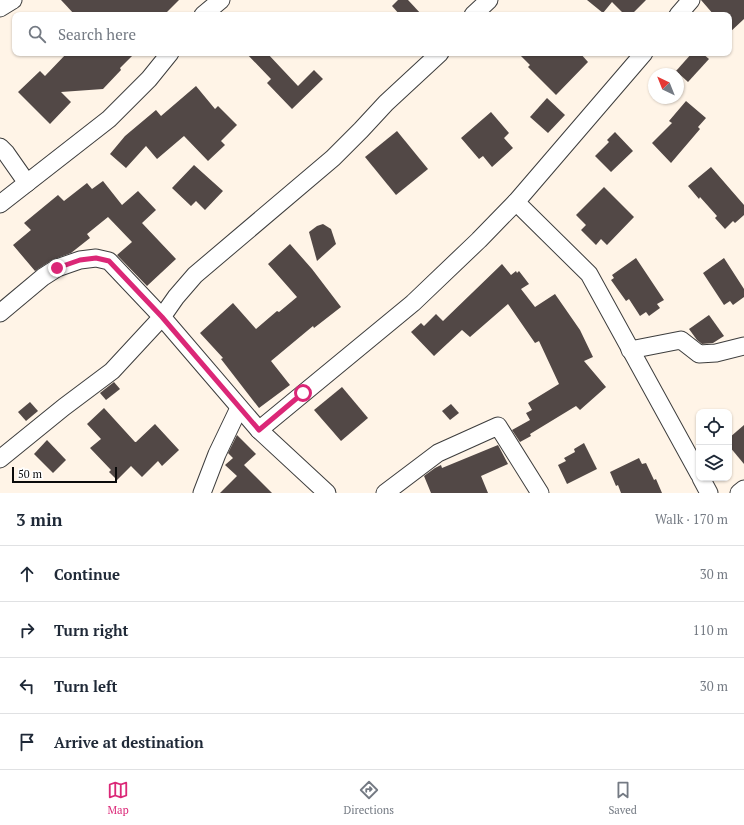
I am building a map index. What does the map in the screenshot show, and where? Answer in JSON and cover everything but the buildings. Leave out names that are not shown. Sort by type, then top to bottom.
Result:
[{"type":"street","points":[[0,8],[13,0]]},
{"type":"street","points":[[207,12],[221,0]]},
{"type":"street","points":[[476,12],[489,0]]},
{"type":"street","points":[[681,12],[691,0]]},
{"type":"street","points":[[0,204],[109,119],[149,79],[168,56]]},
{"type":"street","points":[[0,460],[64,407],[112,371],[162,317],[176,297],[195,275],[333,158],[386,103],[437,56]]},
{"type":"street","points":[[259,430],[413,303],[516,202],[641,56]]},
{"type":"street","points":[[0,147],[27,183]]},
{"type":"street","points":[[516,202],[589,274],[696,469]]},
{"type":"street","points":[[0,313],[57,268],[80,260],[96,258],[109,261],[162,317],[259,430],[326,493]]},
{"type":"street","points":[[630,350],[681,340],[699,354],[716,353],[744,346]]},
{"type":"street","points":[[202,493],[217,454],[239,408]]},
{"type":"street","points":[[385,493],[438,453],[498,426],[540,493]]},
{"type":"street","points":[[703,481],[709,493]]},
{"type":"street","points":[[739,493],[744,490]]},
{"type":"route","points":[[57,268],[80,260],[96,258],[109,261],[162,317],[259,430],[303,393]]}]
